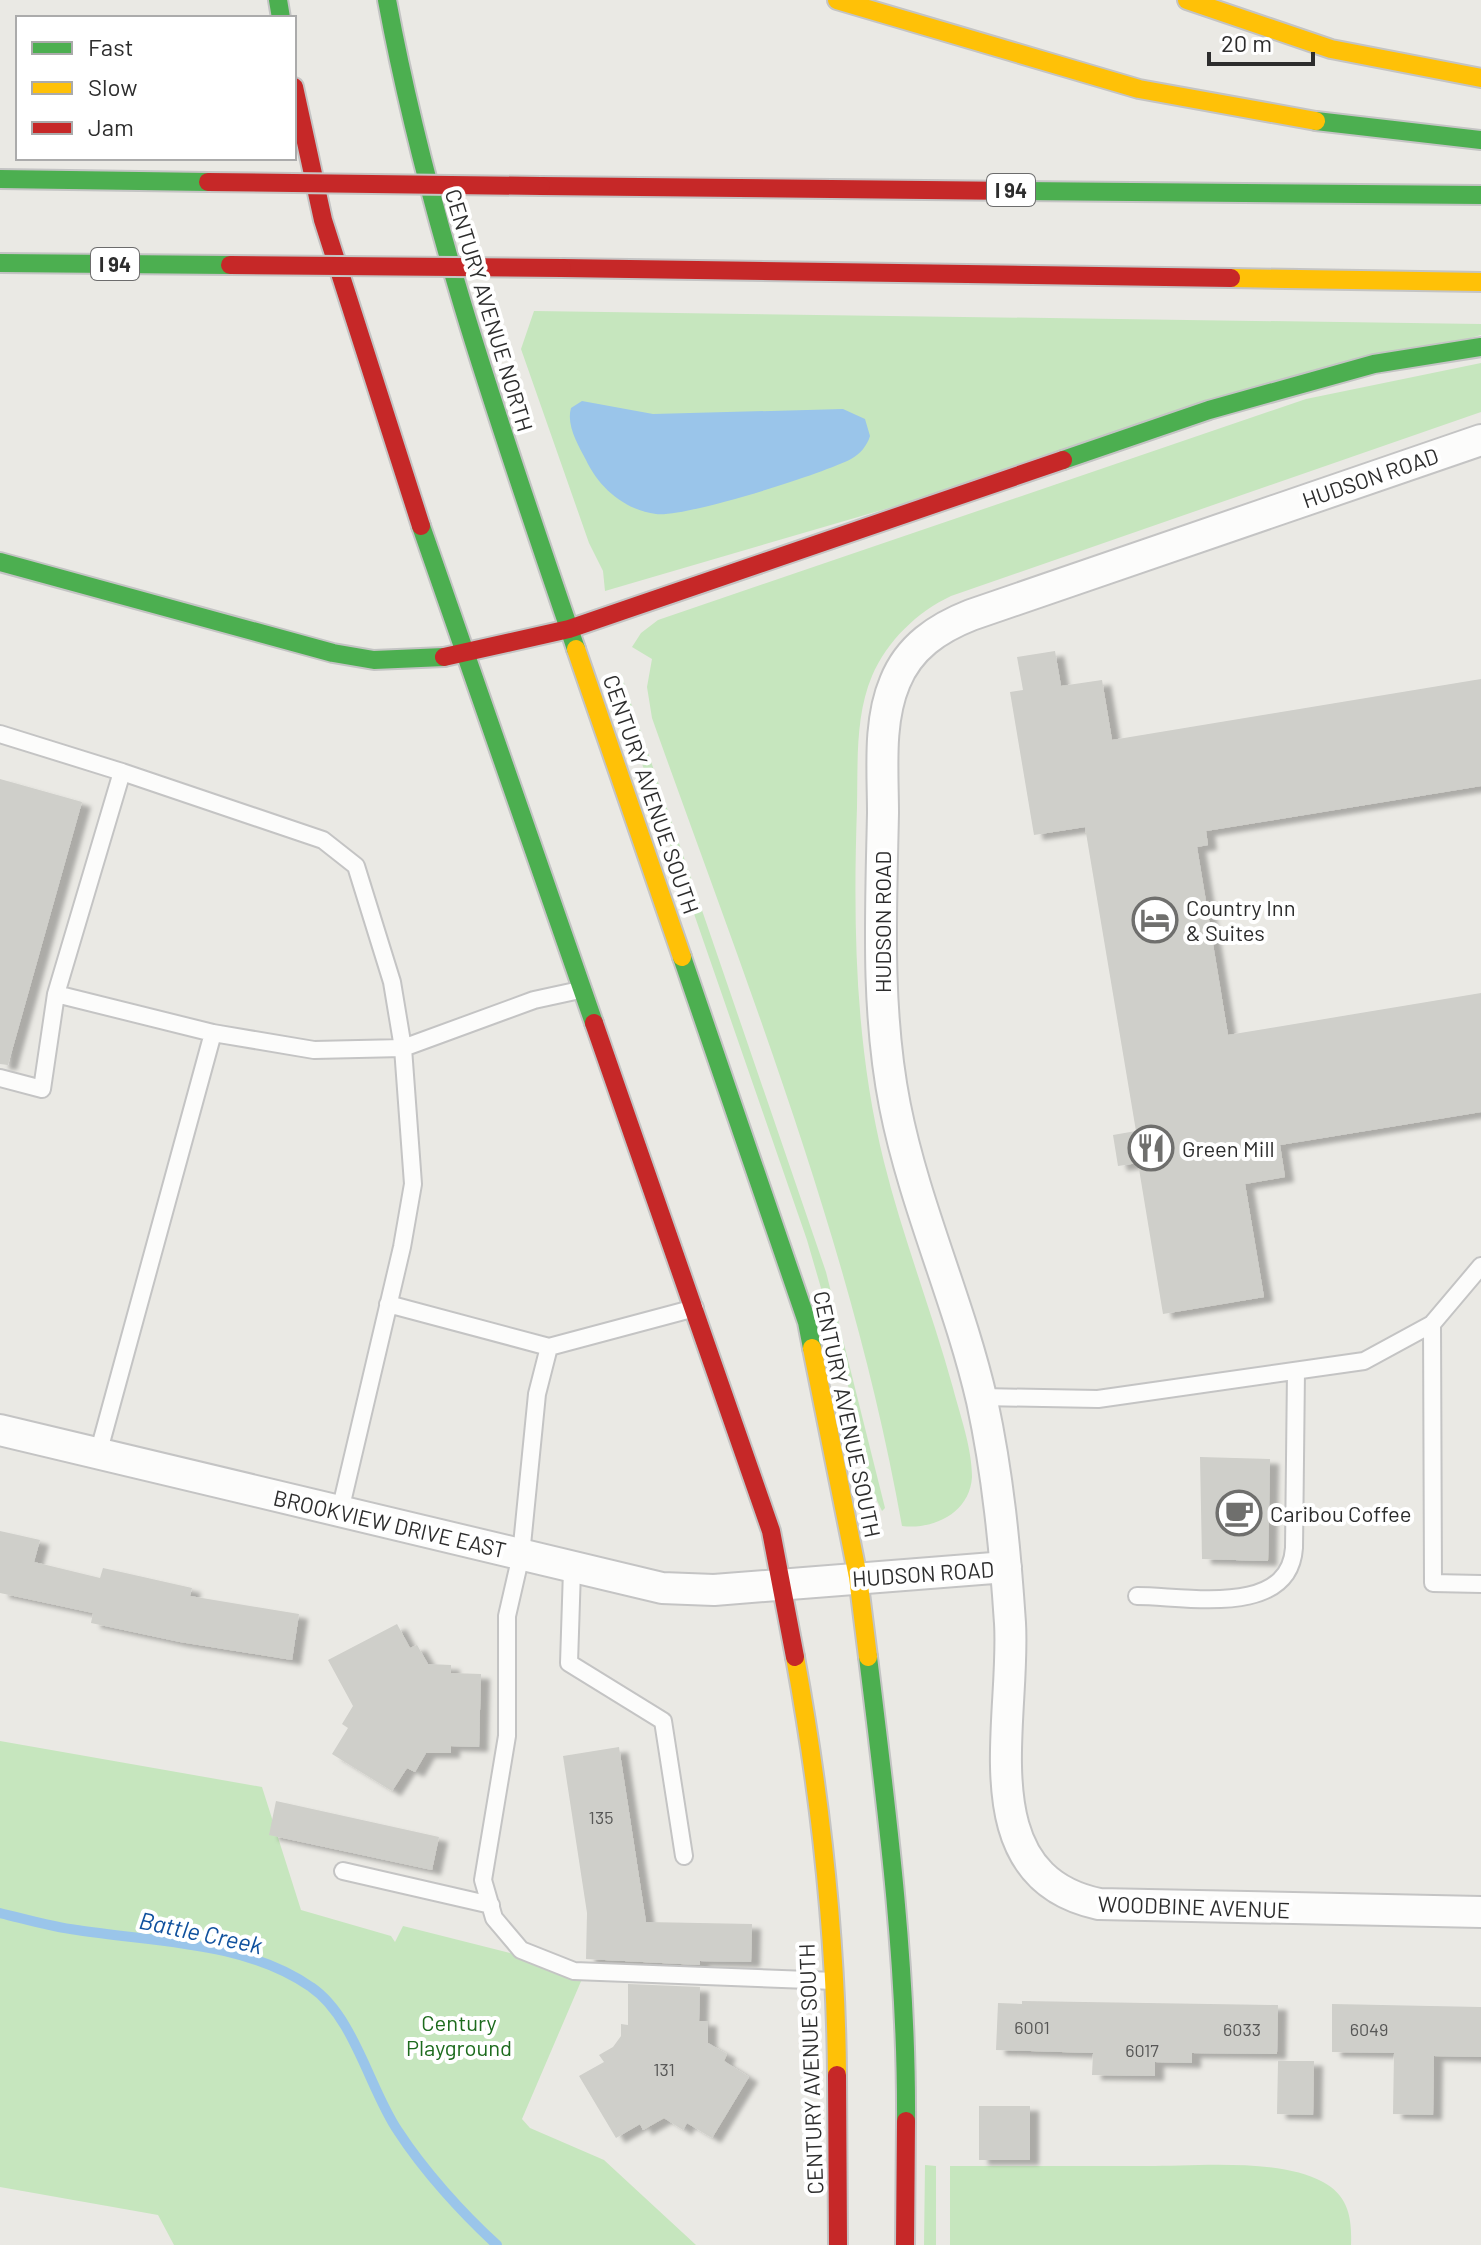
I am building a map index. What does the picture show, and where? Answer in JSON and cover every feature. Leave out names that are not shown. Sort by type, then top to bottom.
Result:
[{"type":"main road","name":"CENTURY AVENUE NORTH","points":[[387,0],[404,93],[437,222],[500,427],[569,629]]},
{"type":"main road","points":[[837,0],[883,11],[1007,54],[1140,89],[1278,117],[1481,140]]},
{"type":"main road","points":[[1187,0],[1228,17],[1360,58],[1481,78]]},
{"type":"main road","points":[[296,96],[323,220],[463,653]]},
{"type":"main road","name":"I 94","points":[[0,179],[1481,195]]},
{"type":"main road","name":"I 94","points":[[0,263],[1481,282]]},
{"type":"main road","points":[[0,562],[353,657],[410,661],[463,653],[569,629],[1209,410],[1374,364],[1481,347]]},
{"type":"main road","name":"CENTURY AVENUE SOUTH","points":[[569,629],[807,1322],[858,1577],[888,1821],[906,2063],[905,2245]]},
{"type":"main road","name":"CENTURY AVENUE SOUTH","points":[[463,653],[696,1308],[771,1531],[805,1712],[836,1981],[838,2245]]},
{"type":"street","name":"HUDSON ROAD","points":[[783,1584],[1006,1567],[999,1486],[981,1397],[911,1169],[888,1068],[881,956],[882,847],[886,717],[896,680],[921,644],[957,621],[1481,440]]},
{"type":"street","name":"BROOKVIEW DRIVE EAST","points":[[0,1430],[521,1555],[572,1570],[679,1590],[783,1584]]},
{"type":"street","name":"WOODBINE AVENUE","points":[[1006,1567],[1011,1645],[1010,1817],[1025,1857],[1058,1890],[1088,1902],[1127,1907],[1481,1912]]},
{"type":"lane","points":[[1170,0],[1228,17]]},
{"type":"lane","points":[[0,734],[323,840],[356,866],[392,982],[403,1048],[413,1184],[340,1511]]},
{"type":"lane","points":[[0,1078],[42,1089],[56,994],[122,772]]},
{"type":"lane","points":[[56,994],[213,1033],[314,1050],[403,1048],[534,1000],[584,989]]},
{"type":"lane","points":[[98,1454],[213,1033]]},
{"type":"lane","points":[[981,1397],[1098,1399],[1364,1361],[1432,1324],[1481,1266]]},
{"type":"lane","points":[[388,1304],[549,1347],[696,1308]]},
{"type":"lane","points":[[1432,1324],[1433,1583],[1481,1584]]},
{"type":"lane","points":[[549,1347],[537,1394],[521,1555],[507,1616],[507,1736],[483,1880],[494,1918],[521,1950],[574,1971],[836,1981]]},
{"type":"lane","points":[[1137,1596],[1243,1597],[1268,1591],[1285,1575],[1294,1548],[1296,1371]]},
{"type":"lane","points":[[572,1570],[569,1663],[663,1721],[684,1856]]},
{"type":"lane","points":[[343,1871],[491,1905]]},
{"type":"green space","points":[[534,311],[1481,324],[1481,335],[605,591],[603,571],[589,543],[521,349]]},
{"type":"green space","points":[[1481,363],[1481,412],[951,596],[926,610],[904,629],[878,663],[863,707],[858,757],[856,941],[867,1074],[884,1162],[962,1420],[972,1477],[965,1500],[948,1516],[926,1525],[902,1526],[881,1422],[826,1218],[794,1117],[652,718],[647,687],[652,659],[632,647],[641,633],[658,620],[1306,399]]},
{"type":"green space","points":[[621,674],[826,1272],[885,1508],[882,1511],[870,1486],[844,1367],[807,1240],[621,703]]},
{"type":"green space","name":"Century Playground","points":[[0,1741],[262,1787],[301,1910],[391,1936],[395,1942],[403,1926],[585,1972],[522,2119],[530,2128],[604,2160],[696,2245],[174,2245],[158,2215],[0,2187]]},
{"type":"green space","points":[[925,2165],[936,2166],[936,2245],[924,2245]]},
{"type":"green space","points":[[1213,2165],[1284,2169],[1323,2182],[1338,2194],[1347,2209],[1351,2245],[950,2245],[950,2166]]},
{"type":"water","points":[[582,401],[653,414],[843,409],[865,419],[870,436],[860,452],[835,466],[754,494],[695,509],[656,514],[624,503],[591,470],[570,421],[571,408]]},
{"type":"building","name":"Country Inn & Suites","points":[[1055,651],[1061,686],[1102,680],[1112,740],[1481,679],[1481,786],[1206,831],[1208,845],[1197,847],[1228,1035],[1481,993],[1481,1112],[1280,1145],[1285,1177],[1245,1184],[1264,1297],[1163,1314],[1138,1163],[1118,1166],[1113,1135],[1136,1131],[1085,827],[1034,835],[1010,692],[1023,690],[1017,657]]},
{"type":"building","points":[[0,779],[82,802],[8,1065],[0,1064]]},
{"type":"building","name":"Caribou Coffee","points":[[1200,1457],[1270,1459],[1268,1561],[1202,1559]]},
{"type":"building","points":[[0,1531],[40,1540],[34,1562],[100,1578],[103,1568],[192,1588],[190,1596],[299,1614],[292,1660],[180,1642],[91,1623],[93,1613],[0,1593]]},
{"type":"building","points":[[397,1624],[410,1648],[417,1645],[428,1664],[451,1665],[451,1673],[481,1674],[479,1747],[451,1746],[451,1753],[426,1753],[415,1772],[407,1768],[392,1791],[332,1754],[348,1728],[342,1724],[353,1706],[328,1660]]},
{"type":"building","points":[[619,1747],[646,1922],[752,1924],[751,1962],[700,1961],[700,1965],[586,1959],[587,1913],[563,1756]]},
{"type":"building","points":[[276,1801],[439,1837],[432,1870],[269,1835]]},
{"type":"building","points":[[628,1984],[700,1987],[699,2021],[708,2021],[708,2043],[727,2054],[724,2061],[749,2077],[712,2138],[687,2123],[683,2130],[664,2118],[643,2130],[640,2124],[616,2138],[579,2076],[604,2062],[599,2055],[613,2047],[621,2036],[621,2024],[628,2025]]},
{"type":"building","points":[[1022,2001],[1278,2005],[1277,2054],[1192,2053],[1192,2063],[1155,2062],[1155,2076],[1092,2075],[1093,2053],[996,2050],[998,2003],[1022,2004]]},
{"type":"building","points":[[1332,2004],[1481,2007],[1481,2057],[1434,2056],[1433,2115],[1393,2114],[1394,2053],[1332,2052]]},
{"type":"building","points":[[1278,2061],[1314,2061],[1313,2115],[1277,2114]]},
{"type":"building","points":[[979,2106],[1030,2106],[1030,2160],[979,2160]]},
{"type":"waterway","name":"Battle Creek","points":[[0,1913],[67,1929],[228,1952],[258,1960],[311,1987],[326,2000],[350,2034],[388,2114],[408,2146],[444,2191],[497,2245]]},
{"type":"traffic: fast","points":[[278,0],[281,16]]},
{"type":"traffic: fast","points":[[387,0],[404,83],[446,246],[495,408],[576,649]]},
{"type":"traffic: fast","points":[[1316,121],[1481,140]]},
{"type":"traffic: fast","points":[[0,179],[208,182]]},
{"type":"traffic: fast","points":[[1020,191],[1481,195]]},
{"type":"traffic: fast","points":[[0,263],[230,265]]},
{"type":"traffic: fast","points":[[1063,460],[1209,410],[1374,364],[1481,347]]},
{"type":"traffic: fast","points":[[421,526],[594,1023]]},
{"type":"traffic: fast","points":[[0,562],[333,653],[374,660],[444,657]]},
{"type":"traffic: fast","points":[[682,957],[807,1322],[812,1348]]},
{"type":"traffic: fast","points":[[868,1657],[899,1947],[906,2121]]},
{"type":"traffic: slow","points":[[837,0],[1139,89],[1316,121]]},
{"type":"traffic: slow","points":[[1187,0],[1331,49],[1481,78]]},
{"type":"traffic: slow","points":[[1231,278],[1481,282]]},
{"type":"traffic: slow","points":[[576,649],[682,957]]},
{"type":"traffic: slow","points":[[812,1348],[858,1577],[868,1657]]},
{"type":"traffic: slow","points":[[795,1657],[825,1865],[834,1970],[837,2075]]},
{"type":"traffic: jam","points":[[296,96],[323,220],[421,526]]},
{"type":"traffic: jam","points":[[208,182],[541,186]]},
{"type":"traffic: jam","points":[[541,186],[1020,191]]},
{"type":"traffic: jam","points":[[230,265],[562,268]]},
{"type":"traffic: jam","points":[[562,268],[1231,278]]},
{"type":"traffic: jam","points":[[444,657],[569,629],[1063,460]]},
{"type":"traffic: jam","points":[[594,1023],[771,1531],[795,1657]]},
{"type":"traffic: jam","points":[[837,2075],[838,2245]]},
{"type":"traffic: jam","points":[[905,2245],[906,2121]]},
{"type":"place","name":"Country Inn & Suites","points":[[1155,920]]},
{"type":"place","name":"Green Mill","points":[[1151,1148]]},
{"type":"place","name":"Caribou Coffee","points":[[1239,1513]]}]
